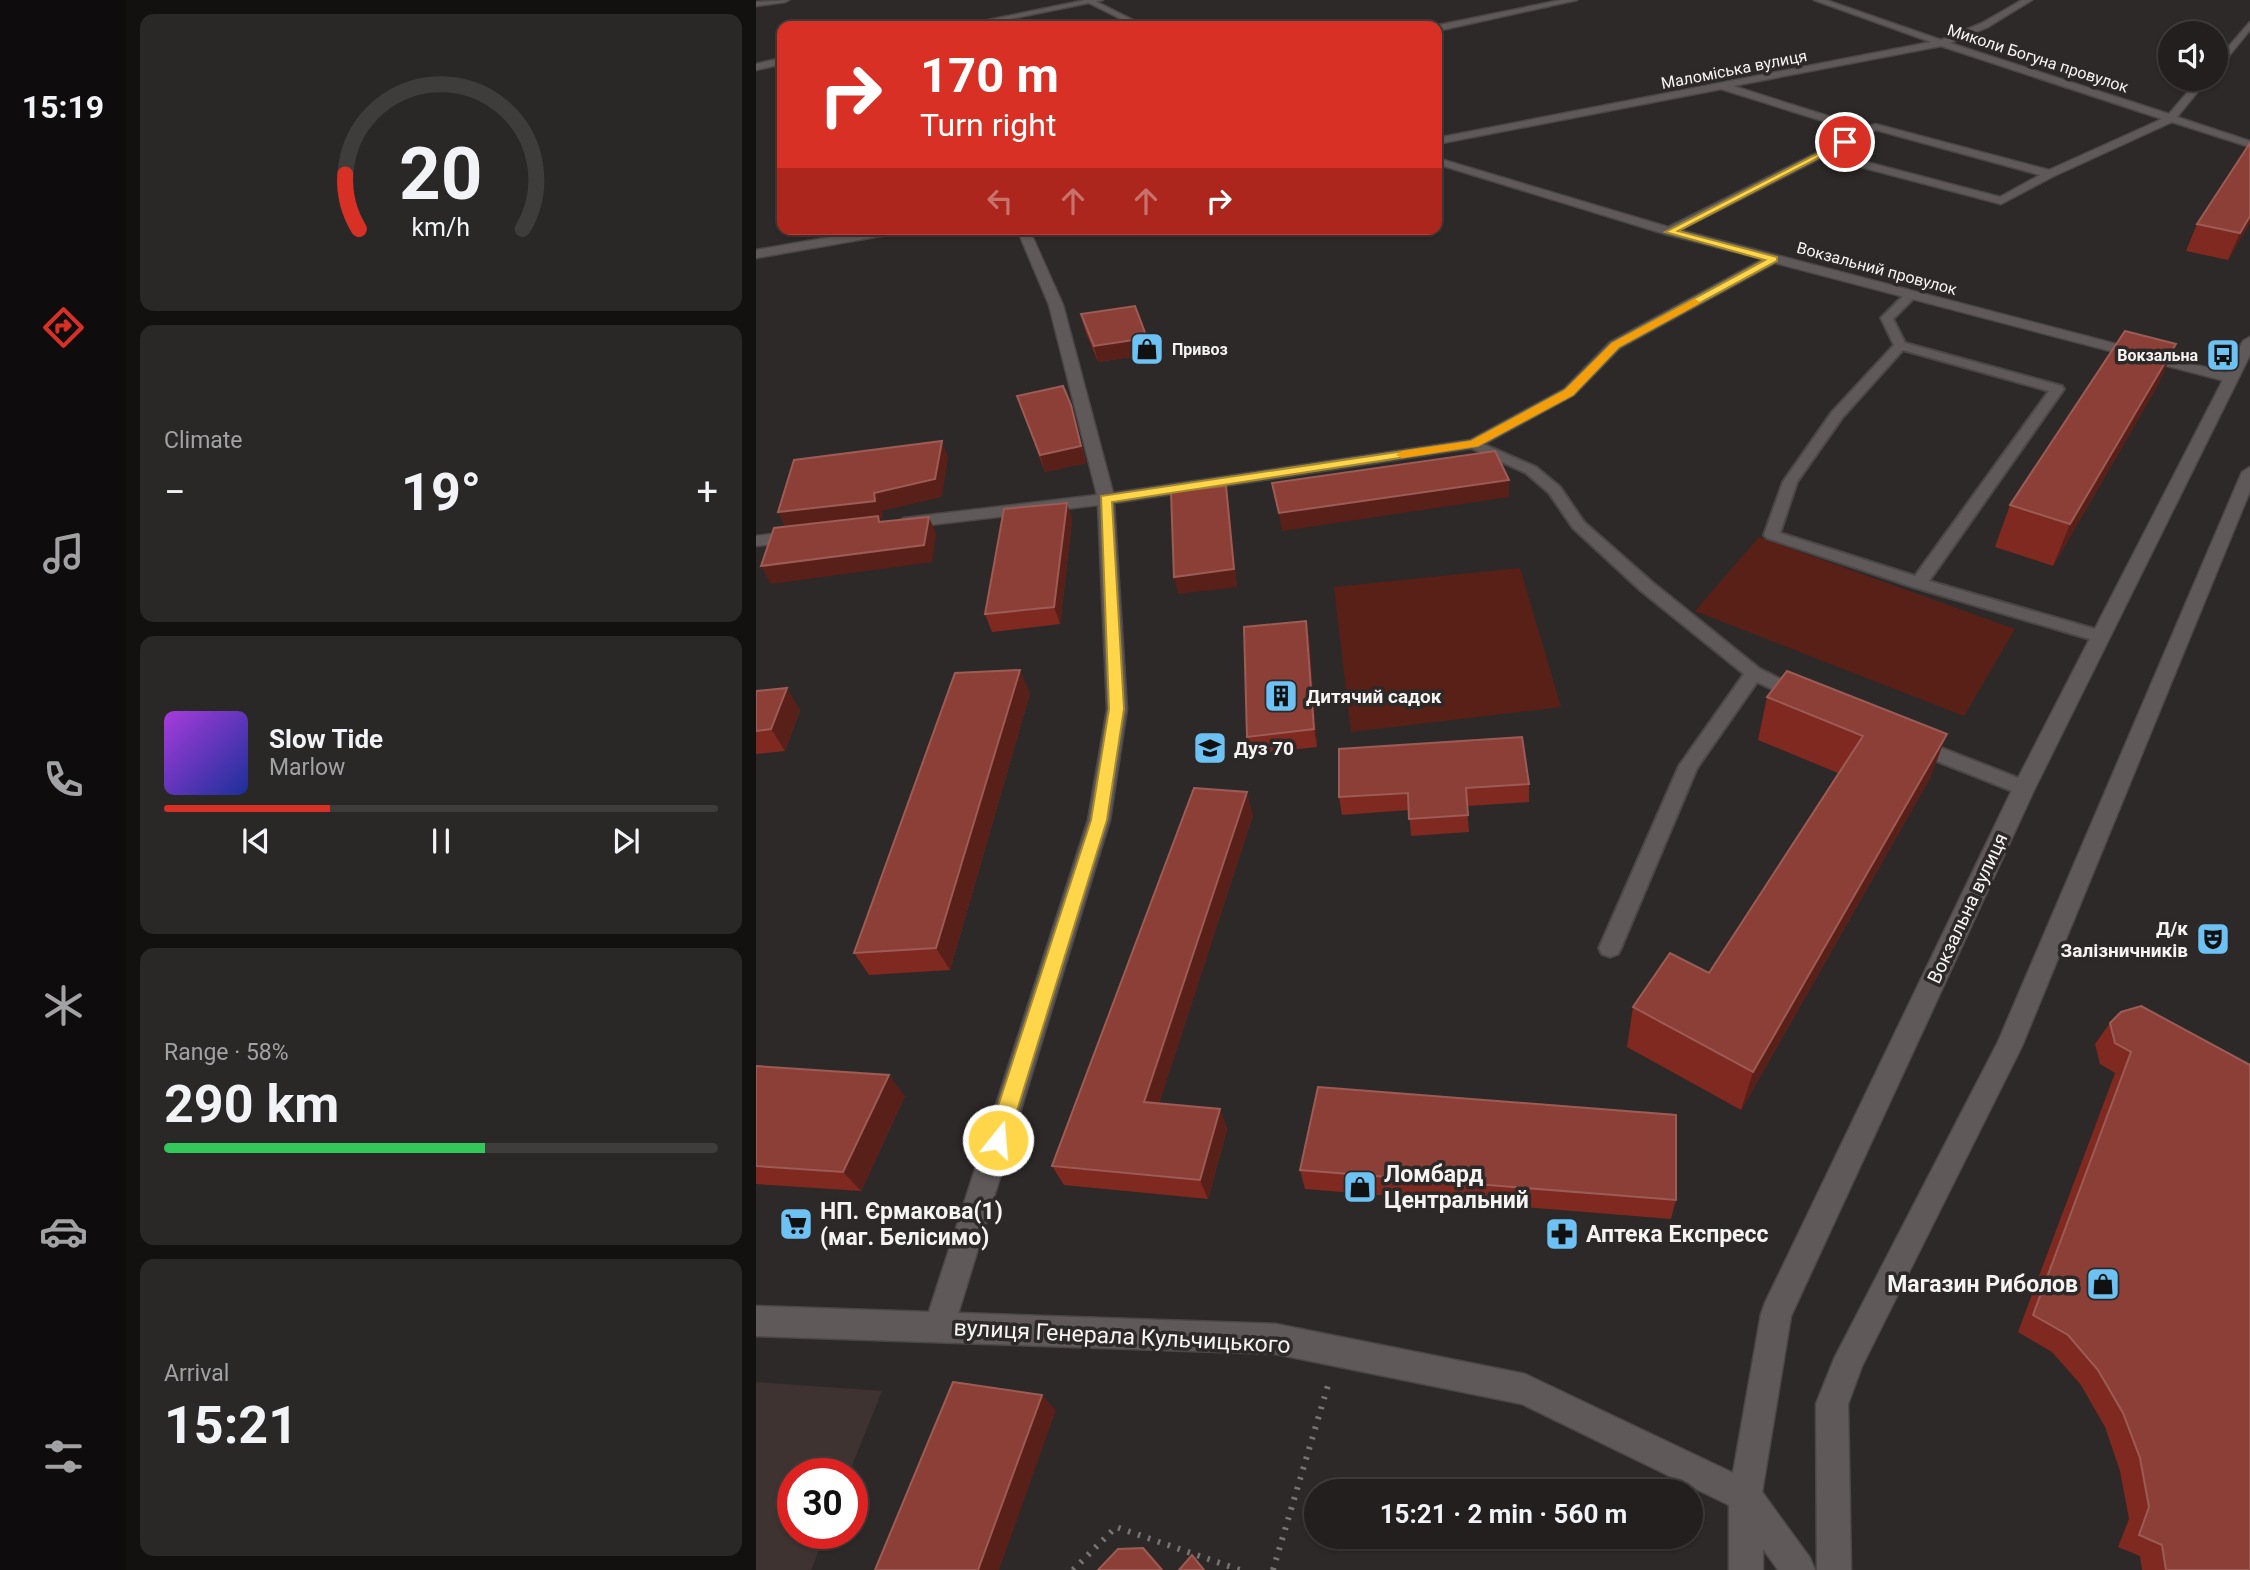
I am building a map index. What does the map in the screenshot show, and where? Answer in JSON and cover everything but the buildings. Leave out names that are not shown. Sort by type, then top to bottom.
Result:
[{"type":"street","points":[[756,4],[785,0]]},
{"type":"street","points":[[1442,27],[1573,0]]},
{"type":"street","name":"Миколи Богуна провулок","points":[[1818,0],[2250,144]]},
{"type":"street","name":"Маломіська вулиця","points":[[1442,140],[1941,43],[1985,25],[2028,0]]},
{"type":"street","points":[[989,21],[1092,1],[1131,21]]},
{"type":"street","points":[[2228,52],[2250,25]]},
{"type":"street","points":[[756,66],[777,62]]},
{"type":"street","points":[[1724,87],[1871,129],[2050,174]]},
{"type":"street","points":[[1823,154],[2001,201],[2050,174],[2170,119],[2194,91]]},
{"type":"street","points":[[1670,232],[1871,129]]},
{"type":"street","name":"Вокзальний провулок","points":[[1442,163],[1670,232],[2230,377]]},
{"type":"street","points":[[756,254],[864,235]]},
{"type":"street","points":[[939,1327],[1099,820],[1116,709],[1106,499],[1056,305],[1026,235]]},
{"type":"street","points":[[891,525],[1106,499],[1474,444],[1569,393],[1615,345],[1773,259]]},
{"type":"street","name":"Вокзальна вулиця","points":[[1746,1570],[1745,1496],[1776,1314],[2024,788],[2250,341]]},
{"type":"street","points":[[1834,1570],[1832,1404],[1849,1359],[2009,1046],[2250,472]]},
{"type":"street","points":[[756,541],[810,534]]},
{"type":"street","name":"вулиця Генерала Кульчицького","points":[[756,1321],[1276,1339],[1525,1389],[1745,1496],[1798,1570]]},
{"type":"lane","points":[[1912,295],[1887,317],[1900,345],[2057,389],[1919,583]]},
{"type":"lane","points":[[1900,345],[1836,415],[1790,481],[1772,535],[1919,583],[2099,636]]},
{"type":"lane","points":[[1474,444],[1531,470],[1555,490],[1578,525],[1623,567],[1754,673],[1811,701]]},
{"type":"lane","points":[[1610,948],[1688,766],[1754,673]]},
{"type":"lane","points":[[1897,738],[2024,788]]},
{"type":"path","points":[[1273,1570],[1338,1351]]},
{"type":"path","points":[[1073,1570],[1115,1527],[1240,1570]]},
{"type":"shaded area","points":[[1759,537],[2015,629],[1964,716],[1695,611]]},
{"type":"shaded area","points":[[1520,568],[1561,707],[1351,732],[1334,587]]},
{"type":"shaded area","points":[[756,1382],[882,1391],[855,1458],[777,1458],[777,1549],[820,1549],[811,1570],[756,1570]]},
{"type":"slow traffic","points":[[1402,455],[1474,444],[1569,393],[1615,345],[1695,302]]},
{"type":"place","name":"Привоз","points":[[1147,349]]},
{"type":"place","name":"Вокзальна","points":[[2223,355]]},
{"type":"place","name":"Дитячий садок","points":[[1281,696]]},
{"type":"place","name":"Дуз 70","points":[[1210,748]]},
{"type":"place","name":"Д/к Залізничників","points":[[2213,939]]},
{"type":"place","name":"Ломбард Центральний","points":[[1360,1187]]},
{"type":"place","name":"НП. Єрмакова(1) (маг. Белісимо)","points":[[796,1224]]},
{"type":"place","name":"Аптека Експресс","points":[[1562,1234]]},
{"type":"place","name":"Магазин Риболов","points":[[2103,1284]]},
{"type":"route","points":[[998,1140],[1099,820],[1116,709],[1106,499],[1474,444],[1569,393],[1615,345],[1773,259],[1670,232],[1845,142]]}]
